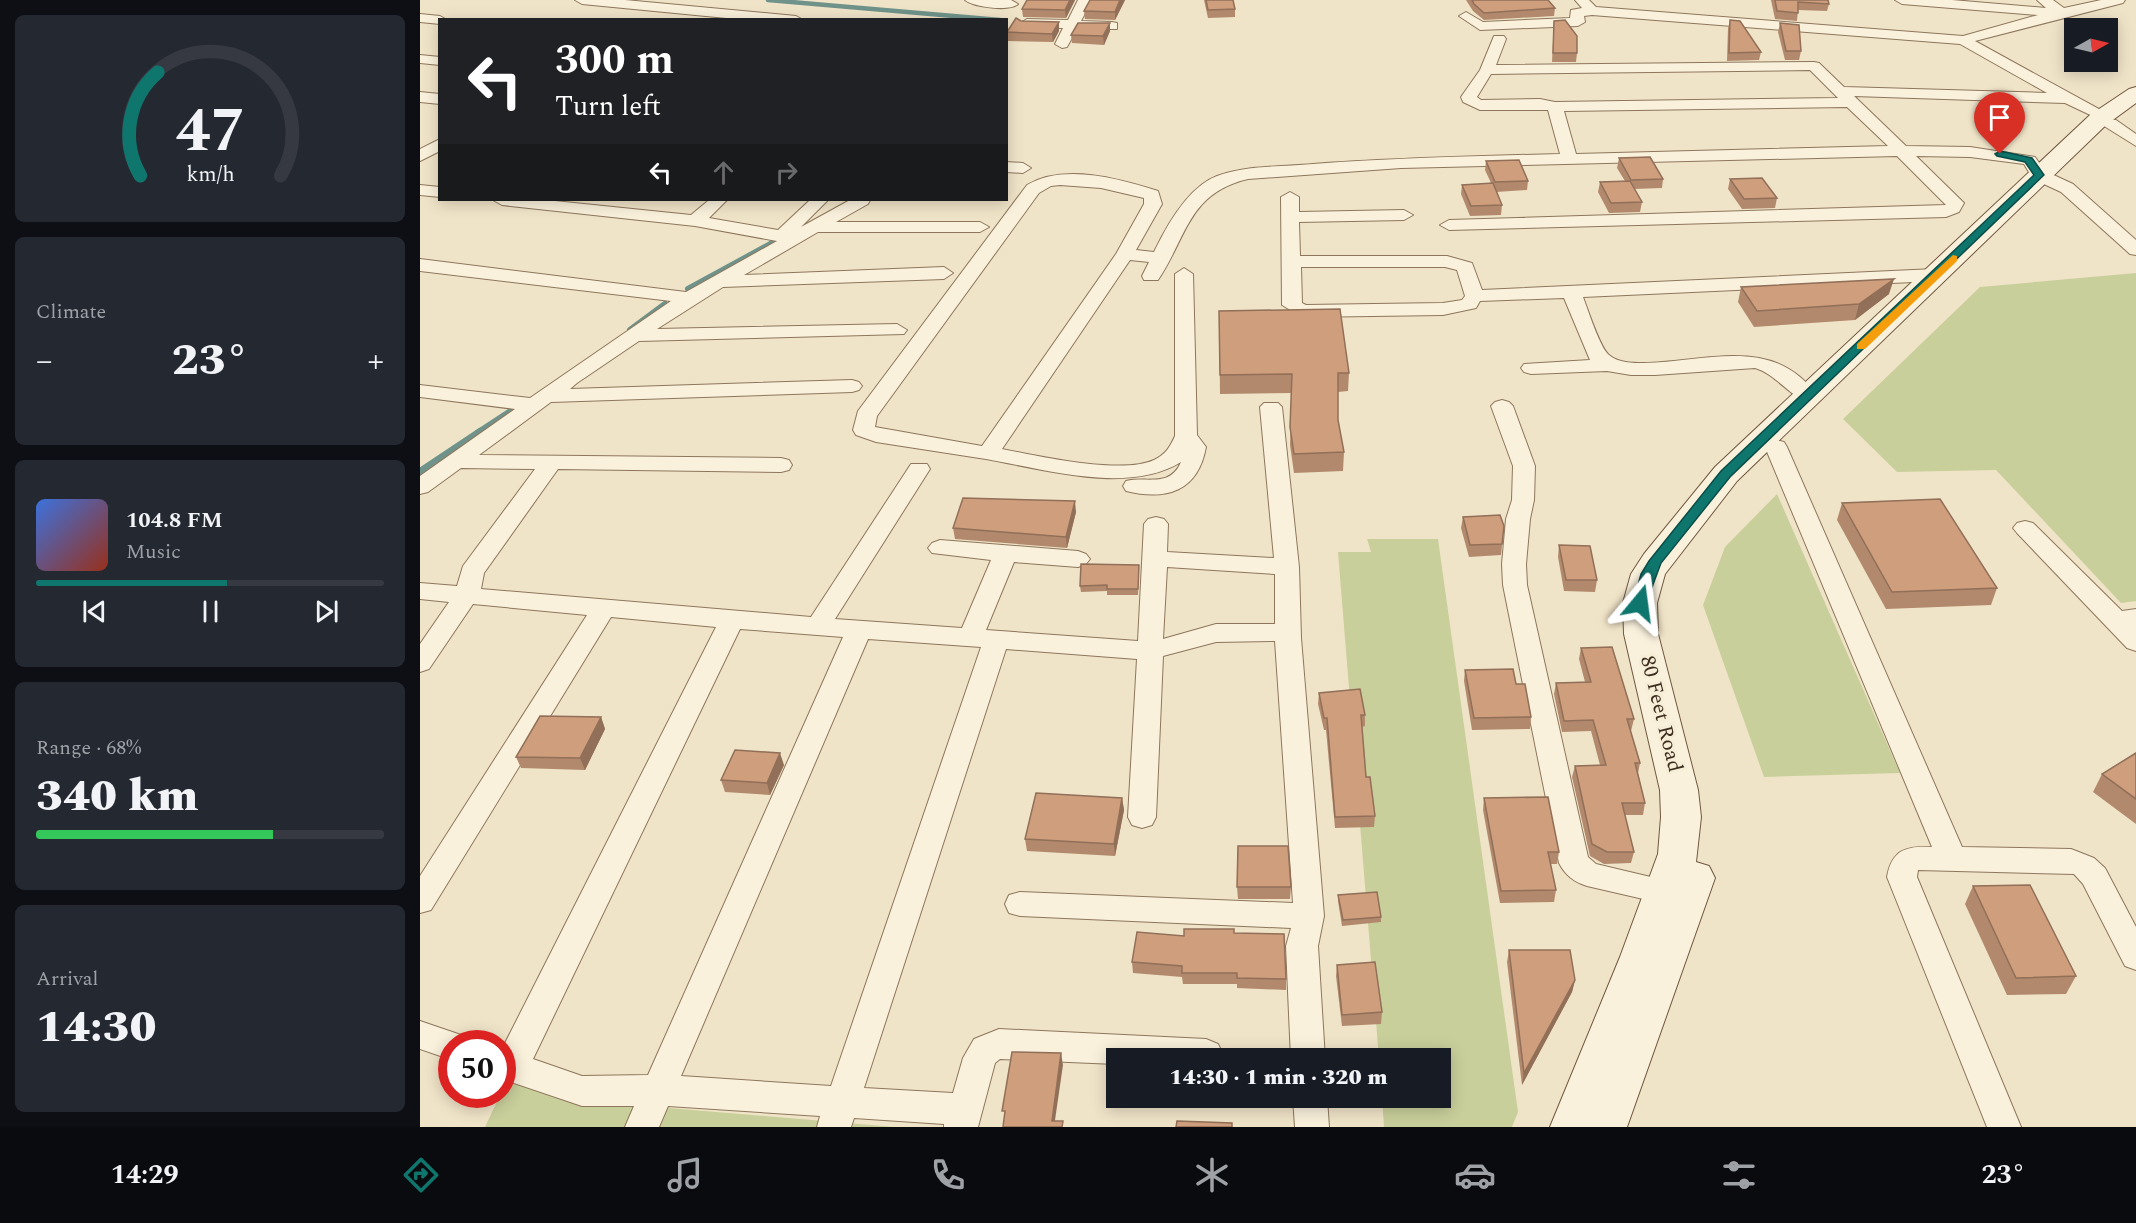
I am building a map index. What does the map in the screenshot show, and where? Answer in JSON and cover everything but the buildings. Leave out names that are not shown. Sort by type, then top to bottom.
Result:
[{"type":"main road","name":"80 Feet Road","points":[[1574,1127],[1678,854],[1681,816],[1674,764],[1641,634],[1640,603],[1643,589],[1656,561],[1726,474],[1935,275],[2046,178],[2136,93]]},
{"type":"main road","name":"80 Feet Road","points":[[2106,120],[2136,105]]},
{"type":"main road","name":"80 Feet Road","points":[[1603,1127],[1664,966],[1700,860],[1701,791],[1660,634],[1658,620],[1660,593],[1677,560],[1741,480],[2024,206],[2046,178]]},
{"type":"street","points":[[582,0],[633,2],[778,18]]},
{"type":"street","points":[[972,0],[1011,4],[998,18]]},
{"type":"street","points":[[1062,44],[1085,0]]},
{"type":"street","points":[[1582,0],[1592,11]]},
{"type":"street","points":[[1902,0],[2062,13]]},
{"type":"street","points":[[2044,0],[2062,13]]},
{"type":"street","points":[[1466,16],[1480,26],[1528,25],[1578,22],[1576,13],[1592,11],[1963,39],[2118,0]]},
{"type":"street","points":[[615,18],[633,2]]},
{"type":"street","points":[[420,18],[438,20]]},
{"type":"street","points":[[1022,22],[1112,26]]},
{"type":"street","points":[[1499,39],[1487,70],[1468,97],[1471,102],[1480,105],[1540,104],[1555,107],[1846,96],[2070,98]]},
{"type":"street","points":[[1963,39],[2070,98],[2136,141]]},
{"type":"street","points":[[420,59],[438,61]]},
{"type":"street","points":[[1449,225],[1946,212],[1953,208],[1955,203],[1814,66],[1487,70]]},
{"type":"street","points":[[420,97],[438,99]]},
{"type":"street","points":[[1555,107],[1569,159]]},
{"type":"street","points":[[420,156],[438,145]]},
{"type":"street","points":[[1151,276],[1175,228],[1203,193],[1222,180],[1259,173],[1324,167],[1569,159],[1900,151],[2000,154],[2029,160],[2046,178],[2067,188],[2136,250]]},
{"type":"street","points":[[988,453],[1125,254],[1153,204],[1152,195],[1134,188],[1049,181],[1033,189],[866,416],[864,430],[876,436],[1106,472],[1150,471],[1175,457],[1186,436],[1184,274]]},
{"type":"street","points":[[420,190],[438,192]]},
{"type":"street","points":[[1290,197],[1291,217],[1291,262],[1292,305],[1302,310],[1443,309],[1469,304],[1474,296],[1465,267],[1447,261],[1291,262]]},
{"type":"street","points":[[524,201],[568,203],[782,236],[818,201]]},
{"type":"street","points":[[630,214],[645,201]]},
{"type":"street","points":[[695,221],[718,201]]},
{"type":"street","points":[[422,485],[456,462],[531,402],[689,298],[860,201]]},
{"type":"street","points":[[1291,217],[1404,215]]},
{"type":"street","points":[[2111,229],[2136,225]]},
{"type":"street","points":[[812,227],[980,227]]},
{"type":"street","points":[[1125,254],[1160,258]]},
{"type":"street","points":[[420,265],[689,298]]},
{"type":"street","points":[[718,281],[944,273]]},
{"type":"street","points":[[1474,296],[1935,275]]},
{"type":"street","points":[[1572,293],[1598,357],[1605,365]]},
{"type":"street","points":[[634,335],[897,330]]},
{"type":"street","points":[[1531,368],[1605,365],[1627,369],[1749,363],[1773,367],[1808,397]]},
{"type":"street","points":[[420,391],[531,402],[852,386]]},
{"type":"street","points":[[1271,406],[1287,567],[1289,632],[1308,916],[1302,946],[1307,1048]]},
{"type":"street","points":[[1503,406],[1524,466],[1523,500],[1518,519],[1514,564],[1515,585],[1574,863],[1587,874],[1665,892]]},
{"type":"street","points":[[1134,486],[1167,485],[1182,480],[1192,468],[1195,447],[1186,436]]},
{"type":"street","points":[[1776,447],[1952,859]]},
{"type":"street","points":[[456,462],[781,465]]},
{"type":"street","points":[[420,663],[467,595],[472,572],[550,464]]},
{"type":"street","points":[[818,626],[919,469]]},
{"type":"street","points":[[1142,817],[1156,524]]},
{"type":"street","points":[[2025,528],[2126,619],[2136,642]]},
{"type":"street","points":[[940,548],[1078,559]]},
{"type":"street","points":[[838,1114],[983,639],[1006,552]]},
{"type":"street","points":[[1155,559],[1287,567]]},
{"type":"street","points":[[420,591],[732,620],[1150,651],[1216,633],[1289,632]]},
{"type":"street","points":[[420,901],[604,608]]},
{"type":"street","points":[[516,1047],[732,620]]},
{"type":"street","points":[[642,1127],[860,628]]},
{"type":"street","points":[[2004,1127],[1902,877],[1904,865],[1911,858],[2070,861],[2084,866],[2094,876],[2136,957]]},
{"type":"street","points":[[1020,904],[1308,916]]},
{"type":"street","points":[[516,1068],[582,1091],[659,1090],[838,1114],[963,1118],[980,1058],[986,1049],[999,1044],[1106,1049]]},
{"type":"street","points":[[1311,1108],[1312,1127]]},
{"type":"green space","points":[[2136,273],[2136,601],[2121,603],[1996,470],[1897,472],[1843,419],[1980,287]]},
{"type":"green space","points":[[1777,494],[1900,773],[1764,777],[1703,605],[1725,547]]},
{"type":"green space","points":[[1367,539],[1438,539],[1518,1112],[1512,1127],[1384,1127],[1383,1108],[1451,1108],[1451,1048],[1378,1048],[1338,552],[1371,552]]},
{"type":"green space","points":[[516,1082],[574,1100],[894,1127],[485,1127],[494,1108],[516,1108]]},
{"type":"waterway","points":[[768,0],[977,18]]},
{"type":"waterway","points":[[688,289],[785,236]]},
{"type":"waterway","points":[[630,330],[665,304]]},
{"type":"waterway","points":[[477,433],[521,404]]},
{"type":"waterway","points":[[420,472],[480,432]]},
{"type":"slow traffic","points":[[1861,346],[1953,259]]},
{"type":"route","points":[[1640,603],[1648,574],[1656,561],[1726,474],[2039,175],[2029,160],[2000,154]]}]
